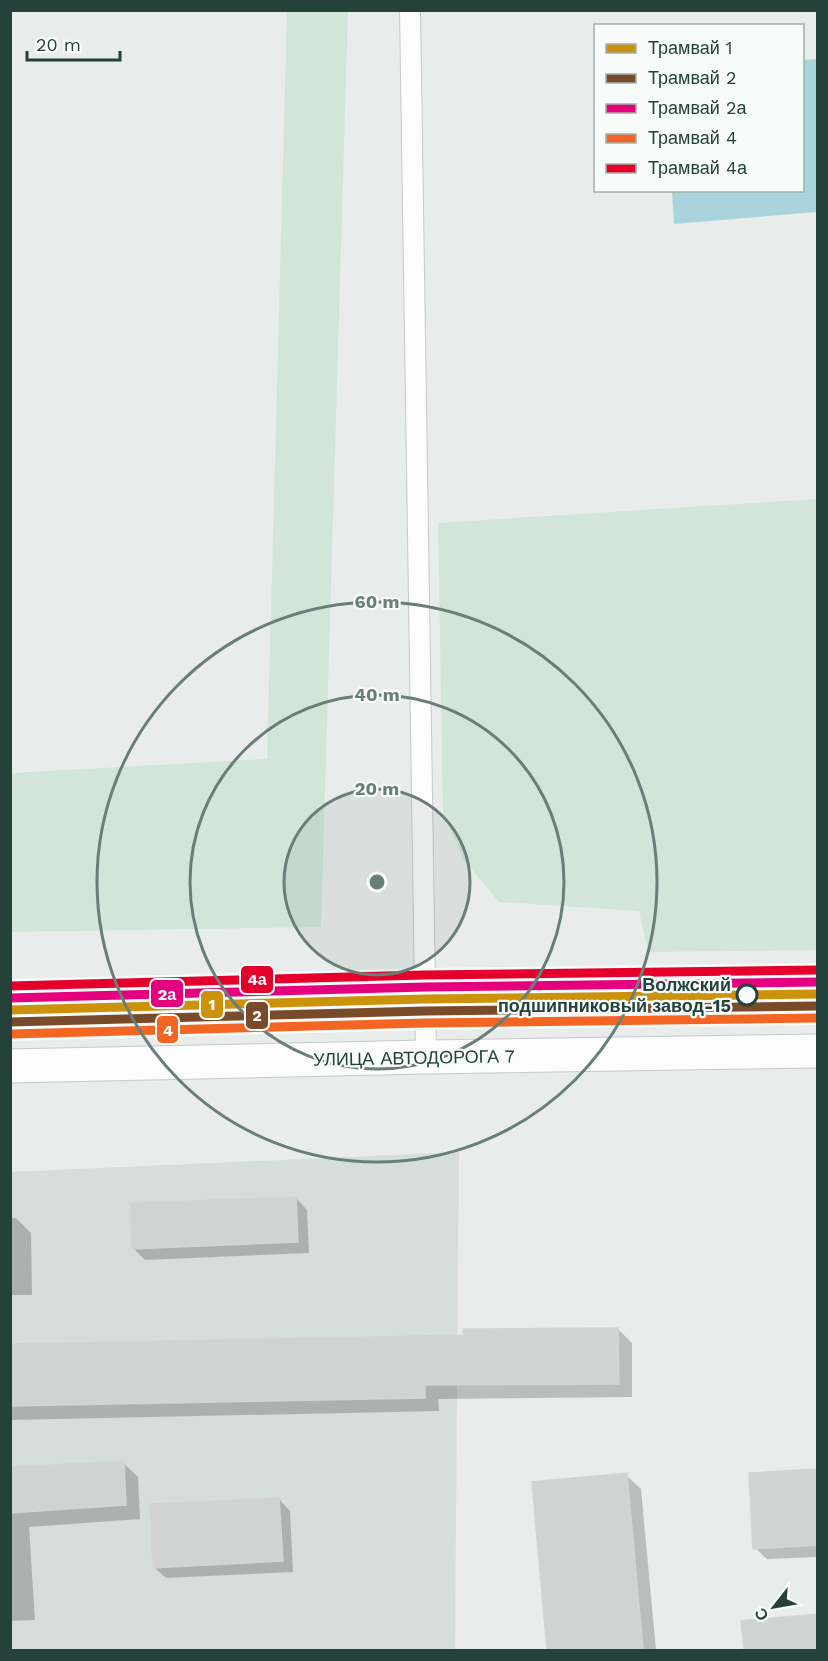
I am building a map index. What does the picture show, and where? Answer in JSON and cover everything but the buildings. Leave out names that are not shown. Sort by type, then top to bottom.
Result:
[{"type":"street","name":"УЛИЦА АВТОДОРОГА 7","points":[[10,1066],[818,1051]]},
{"type":"lane","points":[[410,10],[426,1057]]},
{"type":"shaded area","points":[[459,1152],[455,1650],[11,1650],[10,1172]]},
{"type":"green space","points":[[287,11],[348,11],[321,927],[11,932],[11,773],[267,759]]},
{"type":"green space","points":[[817,499],[817,950],[648,952],[639,911],[499,902],[464,860],[443,813],[438,523]]},
{"type":"water","points":[[817,59],[817,212],[674,224],[672,192],[804,192],[804,60]]},
{"type":"tram line","name":"4а","points":[[10,986],[424,975],[818,970]]},
{"type":"tram line","name":"2а","points":[[10,998],[425,987],[818,982]]},
{"type":"tram line","name":"1","points":[[10,1010],[425,999],[818,994]]},
{"type":"tram line","name":"2","points":[[10,1022],[425,1011],[818,1006]]},
{"type":"tram line","name":"4","points":[[11,1034],[425,1023],[818,1018]]},
{"type":"place","name":"Волжский подшипниковый завод-15","points":[[747,995]]}]
